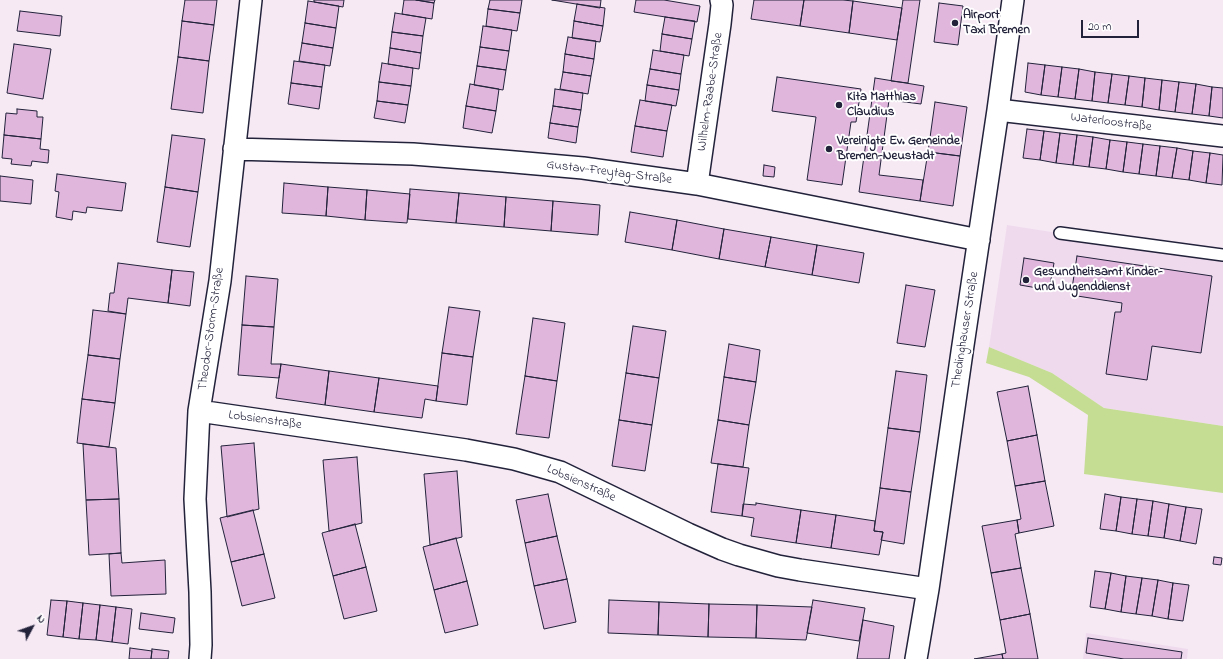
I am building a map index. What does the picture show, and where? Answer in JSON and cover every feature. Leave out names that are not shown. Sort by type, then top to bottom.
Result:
[{"type":"street","name":"Theodor-Storm-Straße","points":[[200,659],[200,592],[195,499],[199,411],[220,281],[251,0]]},
{"type":"street","name":"Wilhelm-Raabe-Straße","points":[[697,184],[720,24],[722,5],[721,0]]},
{"type":"street","name":"Thedinghauser Straße","points":[[916,659],[928,589],[1013,0]]},
{"type":"street","name":"Waterloostraße","points":[[998,110],[1223,136]]},
{"type":"street","name":"Gustav-Freytag-Straße","points":[[234,149],[413,154],[503,160],[583,168],[697,184],[979,240]]},
{"type":"street","name":"Lobsienstraße","points":[[199,411],[459,449],[514,459],[560,472],[688,534],[739,555],[778,566],[800,570],[928,589]]},
{"type":"lane","points":[[1060,232],[1223,255]]},
{"type":"shaded area","points":[[1007,225],[1223,259],[1223,426],[1104,408],[1052,373],[989,347]]},
{"type":"shaded area","points":[[1086,633],[1188,649],[1187,659],[1083,659]]},
{"type":"green space","points":[[989,347],[1052,373],[1104,408],[1223,426],[1223,493],[1084,474],[1088,415],[1029,377],[986,363]]},
{"type":"building","points":[[185,0],[217,0],[214,25],[182,21]]},
{"type":"building","points":[[314,0],[344,0],[343,7],[314,2]]},
{"type":"building","points":[[404,0],[434,3],[432,19],[402,14]]},
{"type":"building","points":[[416,0],[435,0],[434,3]]},
{"type":"building","points":[[490,0],[522,0],[520,13],[488,9]]},
{"type":"building","points":[[552,0],[601,0],[600,8]]},
{"type":"building","points":[[636,0],[664,0],[700,6],[697,22],[634,12]]},
{"type":"building","points":[[754,0],[804,0],[800,26],[751,19]]},
{"type":"building","points":[[804,0],[853,1],[849,33],[800,26]]},
{"type":"building","points":[[903,0],[920,0],[908,83],[891,81]]},
{"type":"building","points":[[308,1],[339,6],[336,28],[305,23]]},
{"type":"building","points":[[853,1],[902,8],[897,40],[849,33]]},
{"type":"building","points":[[939,3],[963,6],[958,45],[934,42]]},
{"type":"building","points":[[577,4],[605,8],[603,26],[574,21]]},
{"type":"building","points":[[488,9],[520,13],[517,31],[486,26]]},
{"type":"building","points":[[20,11],[62,16],[60,36],[17,31]]},
{"type":"building","points":[[395,13],[426,18],[423,36],[392,32]]},
{"type":"building","points":[[665,17],[695,21],[692,39],[662,34]]},
{"type":"building","points":[[182,21],[214,25],[209,61],[178,57]]},
{"type":"building","points":[[574,21],[603,26],[600,42],[572,38]]},
{"type":"building","points":[[305,23],[336,28],[333,48],[302,43]]},
{"type":"building","points":[[483,26],[512,30],[509,51],[480,47]]},
{"type":"building","points":[[392,32],[423,36],[421,53],[390,48]]},
{"type":"building","points":[[662,34],[692,39],[689,56],[660,51]]},
{"type":"building","points":[[568,37],[596,41],[594,59],[565,54]]},
{"type":"building","points":[[302,43],[333,48],[330,66],[299,61]]},
{"type":"building","points":[[14,44],[51,49],[43,99],[7,93]]},
{"type":"building","points":[[480,47],[509,51],[506,70],[477,66]]},
{"type":"building","points":[[390,48],[421,53],[419,69],[388,64]]},
{"type":"building","points":[[653,50],[684,55],[681,74],[650,69]]},
{"type":"building","points":[[565,54],[594,59],[591,76],[563,72]]},
{"type":"building","points":[[178,57],[209,61],[203,113],[171,109]]},
{"type":"building","points":[[294,61],[325,65],[322,87],[291,83]]},
{"type":"building","points":[[382,63],[413,68],[411,86],[379,82]]},
{"type":"building","points":[[1028,63],[1045,65],[1041,95],[1025,92]]},
{"type":"building","points":[[1045,65],[1062,67],[1058,97],[1041,95]]},
{"type":"building","points":[[477,66],[506,70],[503,90],[474,85]]},
{"type":"building","points":[[1062,67],[1079,69],[1075,99],[1058,97]]},
{"type":"building","points":[[650,69],[681,74],[679,90],[647,85]]},
{"type":"building","points":[[1079,69],[1095,72],[1092,101],[1075,99]]},
{"type":"building","points":[[563,72],[591,76],[588,94],[560,89]]},
{"type":"building","points":[[1095,72],[1112,74],[1108,103],[1092,101]]},
{"type":"building","points":[[1112,74],[1129,76],[1125,105],[1108,103]]},
{"type":"building","points":[[1129,76],[1145,78],[1142,107],[1125,105]]},
{"type":"building","name":"Vereinigte Ev. Gemeinde Bremen-Neustadt","points":[[777,77],[861,89],[856,122],[851,122],[842,185],[807,180],[816,117],[772,111]]},
{"type":"building","points":[[875,78],[924,86],[921,104],[889,100],[879,175],[923,180],[920,201],[859,192]]},
{"type":"building","points":[[1145,78],[1162,80],[1159,110],[1142,107]]},
{"type":"building","points":[[1162,80],[1179,82],[1175,112],[1159,110]]},
{"type":"building","points":[[379,82],[411,86],[408,105],[377,101]]},
{"type":"building","points":[[1179,82],[1196,84],[1192,114],[1175,112]]},
{"type":"building","points":[[291,83],[322,87],[319,109],[288,104]]},
{"type":"building","points":[[470,84],[499,89],[496,111],[466,106]]},
{"type":"building","points":[[1196,84],[1212,87],[1209,116],[1192,114]]},
{"type":"building","points":[[647,85],[679,90],[676,106],[645,101]]},
{"type":"building","points":[[1212,87],[1223,88],[1223,118],[1209,116]]},
{"type":"building","points":[[555,89],[583,93],[581,110],[553,106]]},
{"type":"building","points":[[640,100],[672,105],[667,131],[635,126]]},
{"type":"building","points":[[377,101],[408,105],[405,123],[374,118]]},
{"type":"building","points":[[935,102],[967,107],[960,156],[928,152]]},
{"type":"building","points":[[466,106],[496,111],[492,133],[463,128]]},
{"type":"building","points":[[553,106],[581,110],[578,127],[550,123]]},
{"type":"building","points":[[17,109],[37,111],[37,117],[43,117],[41,139],[4,135],[6,113],[17,114]]},
{"type":"building","points":[[550,123],[578,127],[576,143],[548,138]]},
{"type":"building","points":[[635,126],[667,131],[663,157],[631,152]]},
{"type":"building","points":[[1027,129],[1044,131],[1040,160],[1023,158]]},
{"type":"building","points":[[1044,131],[1060,133],[1056,163],[1040,160]]},
{"type":"building","points":[[1060,133],[1077,135],[1073,165],[1056,163]]},
{"type":"building","points":[[4,135],[41,139],[40,149],[49,150],[48,163],[32,161],[31,166],[11,164],[12,159],[2,158]]},
{"type":"building","points":[[172,135],[205,139],[198,192],[165,187]]},
{"type":"building","points":[[1077,135],[1093,137],[1089,167],[1073,165]]},
{"type":"building","points":[[1093,137],[1110,140],[1106,169],[1089,167]]},
{"type":"building","points":[[1110,140],[1127,142],[1123,172],[1106,169]]},
{"type":"building","points":[[1127,142],[1143,144],[1139,174],[1123,172]]},
{"type":"building","points":[[1143,144],[1160,146],[1156,176],[1139,174]]},
{"type":"building","points":[[1160,146],[1177,148],[1172,178],[1156,176]]},
{"type":"building","points":[[1177,148],[1193,151],[1189,180],[1172,178]]},
{"type":"building","points":[[1193,151],[1210,153],[1206,183],[1189,180]]},
{"type":"building","points":[[928,152],[960,156],[953,206],[920,201]]},
{"type":"building","points":[[1210,153],[1223,155],[1222,185],[1206,183]]},
{"type":"building","points":[[764,165],[775,167],[774,177],[763,176]]},
{"type":"building","points":[[57,174],[126,183],[122,211],[87,207],[86,213],[73,211],[72,220],[56,217],[59,192],[55,191]]},
{"type":"building","points":[[0,176],[33,180],[31,204],[0,201]]},
{"type":"building","points":[[284,183],[328,187],[326,216],[282,213]]},
{"type":"building","points":[[165,187],[198,192],[190,247],[157,242]]},
{"type":"building","points":[[328,187],[367,190],[365,220],[326,216]]},
{"type":"building","points":[[410,189],[459,193],[456,223],[408,219]]},
{"type":"building","points":[[367,190],[410,194],[407,223],[365,220]]},
{"type":"building","points":[[459,193],[506,197],[504,227],[456,223]]},
{"type":"building","points":[[506,197],[553,201],[551,231],[504,227]]},
{"type":"building","points":[[553,201],[600,205],[598,235],[551,231]]},
{"type":"building","points":[[630,212],[677,220],[672,250],[625,242]]},
{"type":"building","points":[[677,220],[724,229],[719,259],[672,250]]},
{"type":"building","points":[[724,229],[771,237],[765,267],[719,259]]},
{"type":"building","points":[[771,237],[817,245],[812,275],[765,267]]},
{"type":"building","points":[[817,245],[864,253],[859,283],[812,275]]},
{"type":"building","points":[[1077,256],[1212,276],[1201,353],[1152,346],[1147,380],[1106,374],[1115,312],[1121,312],[1122,303],[1071,295]]},
{"type":"building","points":[[1024,258],[1054,263],[1049,290],[1020,285]]},
{"type":"building","points":[[118,263],[172,270],[168,303],[128,298],[126,314],[108,311],[110,293],[114,293]]},
{"type":"building","points":[[172,270],[194,272],[190,306],[168,303]]},
{"type":"building","points":[[246,276],[278,279],[274,327],[242,325]]},
{"type":"building","points":[[906,285],[935,290],[925,347],[897,343]]},
{"type":"building","points":[[449,307],[480,311],[473,357],[442,353]]},
{"type":"building","points":[[93,310],[126,314],[120,359],[88,355]]},
{"type":"building","points":[[533,318],[565,323],[557,381],[525,376]]},
{"type":"building","points":[[242,325],[274,327],[271,364],[281,364],[279,378],[238,375]]},
{"type":"building","points":[[633,326],[666,331],[659,378],[626,373]]},
{"type":"building","points":[[729,344],[760,350],[756,382],[724,377]]},
{"type":"building","points":[[442,353],[473,357],[467,405],[436,401]]},
{"type":"building","points":[[88,355],[120,359],[115,403],[82,399]]},
{"type":"building","points":[[281,364],[329,371],[325,405],[276,398]]},
{"type":"building","points":[[329,371],[379,378],[374,412],[325,405]]},
{"type":"building","points":[[896,371],[927,375],[920,432],[888,428]]},
{"type":"building","points":[[626,373],[659,378],[652,425],[619,420]]},
{"type":"building","points":[[525,376],[557,381],[549,438],[516,434]]},
{"type":"building","points":[[724,377],[756,382],[749,425],[718,420]]},
{"type":"building","points":[[379,378],[438,386],[436,401],[425,399],[422,418],[374,412]]},
{"type":"building","points":[[1028,386],[1037,435],[1007,441],[997,392]]},
{"type":"building","points":[[82,399],[115,403],[109,447],[77,443]]},
{"type":"building","points":[[619,420],[652,425],[645,471],[612,466]]},
{"type":"building","points":[[718,420],[749,425],[743,467],[711,463]]},
{"type":"building","points":[[888,428],[920,432],[911,492],[880,488]]},
{"type":"building","points":[[1037,435],[1045,481],[1015,486],[1007,441]]},
{"type":"building","points":[[254,443],[259,509],[227,517],[221,446]]},
{"type":"building","points":[[83,444],[116,448],[119,499],[86,500]]},
{"type":"building","points":[[357,457],[362,523],[329,531],[323,460]]},
{"type":"building","points":[[718,464],[749,468],[742,516],[711,512]]},
{"type":"building","points":[[457,471],[462,537],[430,545],[424,474]]},
{"type":"building","points":[[1045,481],[1054,526],[1019,533],[1017,520],[1021,519],[1015,486]]},
{"type":"building","points":[[880,488],[911,492],[904,544],[881,540],[883,532],[874,531]]},
{"type":"building","points":[[548,494],[557,536],[525,543],[516,500]]},
{"type":"building","points":[[1105,494],[1121,497],[1116,531],[1100,529]]},
{"type":"building","points":[[1121,497],[1137,499],[1132,534],[1116,531]]},
{"type":"building","points":[[119,499],[121,553],[89,555],[86,500]]},
{"type":"building","points":[[1137,499],[1153,501],[1148,536],[1132,534]]},
{"type":"building","points":[[1153,501],[1169,504],[1164,538],[1148,536]]},
{"type":"building","points":[[756,503],[801,510],[796,543],[751,536],[754,518],[742,516],[743,504],[756,505]]},
{"type":"building","points":[[1169,504],[1186,507],[1180,541],[1164,538]]},
{"type":"building","points":[[1186,507],[1202,509],[1196,544],[1180,541]]},
{"type":"building","points":[[253,510],[264,554],[231,562],[220,518]]},
{"type":"building","points":[[801,510],[836,515],[831,548],[796,543]]},
{"type":"building","points":[[836,515],[875,521],[874,531],[883,532],[879,555],[831,548]]},
{"type":"building","points":[[1017,520],[1019,533],[1015,534],[1021,568],[991,573],[982,526]]},
{"type":"building","points":[[355,524],[366,567],[333,576],[322,533]]},
{"type":"building","points":[[557,536],[567,579],[534,586],[525,543]]},
{"type":"building","points":[[456,538],[467,581],[434,590],[423,547]]},
{"type":"building","points":[[121,553],[122,563],[165,560],[166,594],[111,596],[109,554]]},
{"type":"building","points":[[264,554],[275,598],[242,606],[231,562]]},
{"type":"building","points":[[1214,557],[1222,558],[1221,565],[1213,564]]},
{"type":"building","points":[[366,567],[377,611],[344,619],[333,576]]},
{"type":"building","points":[[1021,568],[1030,614],[1000,620],[991,573]]},
{"type":"building","points":[[1095,571],[1111,573],[1105,609],[1090,607]]},
{"type":"building","points":[[1111,573],[1126,576],[1121,612],[1105,609]]},
{"type":"building","points":[[1126,576],[1142,578],[1136,614],[1121,612]]},
{"type":"building","points":[[1142,578],[1158,580],[1152,616],[1136,614]]},
{"type":"building","points":[[567,579],[576,622],[544,629],[534,586]]},
{"type":"building","points":[[1158,580],[1173,583],[1168,619],[1152,616]]},
{"type":"building","points":[[467,581],[478,625],[445,633],[434,590]]},
{"type":"building","points":[[1173,583],[1189,585],[1183,621],[1168,619]]},
{"type":"building","points":[[51,600],[67,601],[63,637],[47,635]]},
{"type":"building","points":[[609,600],[659,602],[658,635],[608,633]]},
{"type":"building","points":[[813,600],[865,608],[859,641],[807,633]]},
{"type":"building","points":[[67,601],[83,603],[79,639],[63,637]]},
{"type":"building","points":[[659,602],[709,604],[708,637],[658,635]]},
{"type":"building","points":[[83,603],[100,605],[96,640],[79,639]]},
{"type":"building","points":[[709,604],[757,605],[756,638],[708,637]]},
{"type":"building","points":[[100,605],[116,607],[112,642],[96,640]]},
{"type":"building","points":[[757,605],[812,607],[806,640],[756,638]]},
{"type":"building","points":[[116,607],[132,609],[128,644],[112,642]]},
{"type":"building","points":[[141,613],[175,618],[173,633],[139,629]]},
{"type":"building","points":[[1030,614],[1038,659],[1003,659],[1002,654],[1006,653],[1000,620]]},
{"type":"building","points":[[863,620],[894,626],[889,659],[857,659]]},
{"type":"building","points":[[1088,638],[1182,652],[1181,659],[1124,659],[1086,653]]},
{"type":"building","points":[[130,648],[152,651],[151,659],[129,659]]},
{"type":"building","points":[[152,649],[169,651],[168,659],[151,659]]},
{"type":"building","points":[[1002,654],[1003,659],[974,659]]},
{"type":"place","name":"Airport Taxi Bremen","points":[[955,23]]},
{"type":"place","name":"Kita Matthias Claudius","points":[[839,105]]},
{"type":"place","name":"Vereinigte Ev. Gemeinde Bremen-Neustadt","points":[[829,149]]},
{"type":"place","name":"Gesundheitsamt Kinder- und Jugenddienst","points":[[1026,280]]}]
